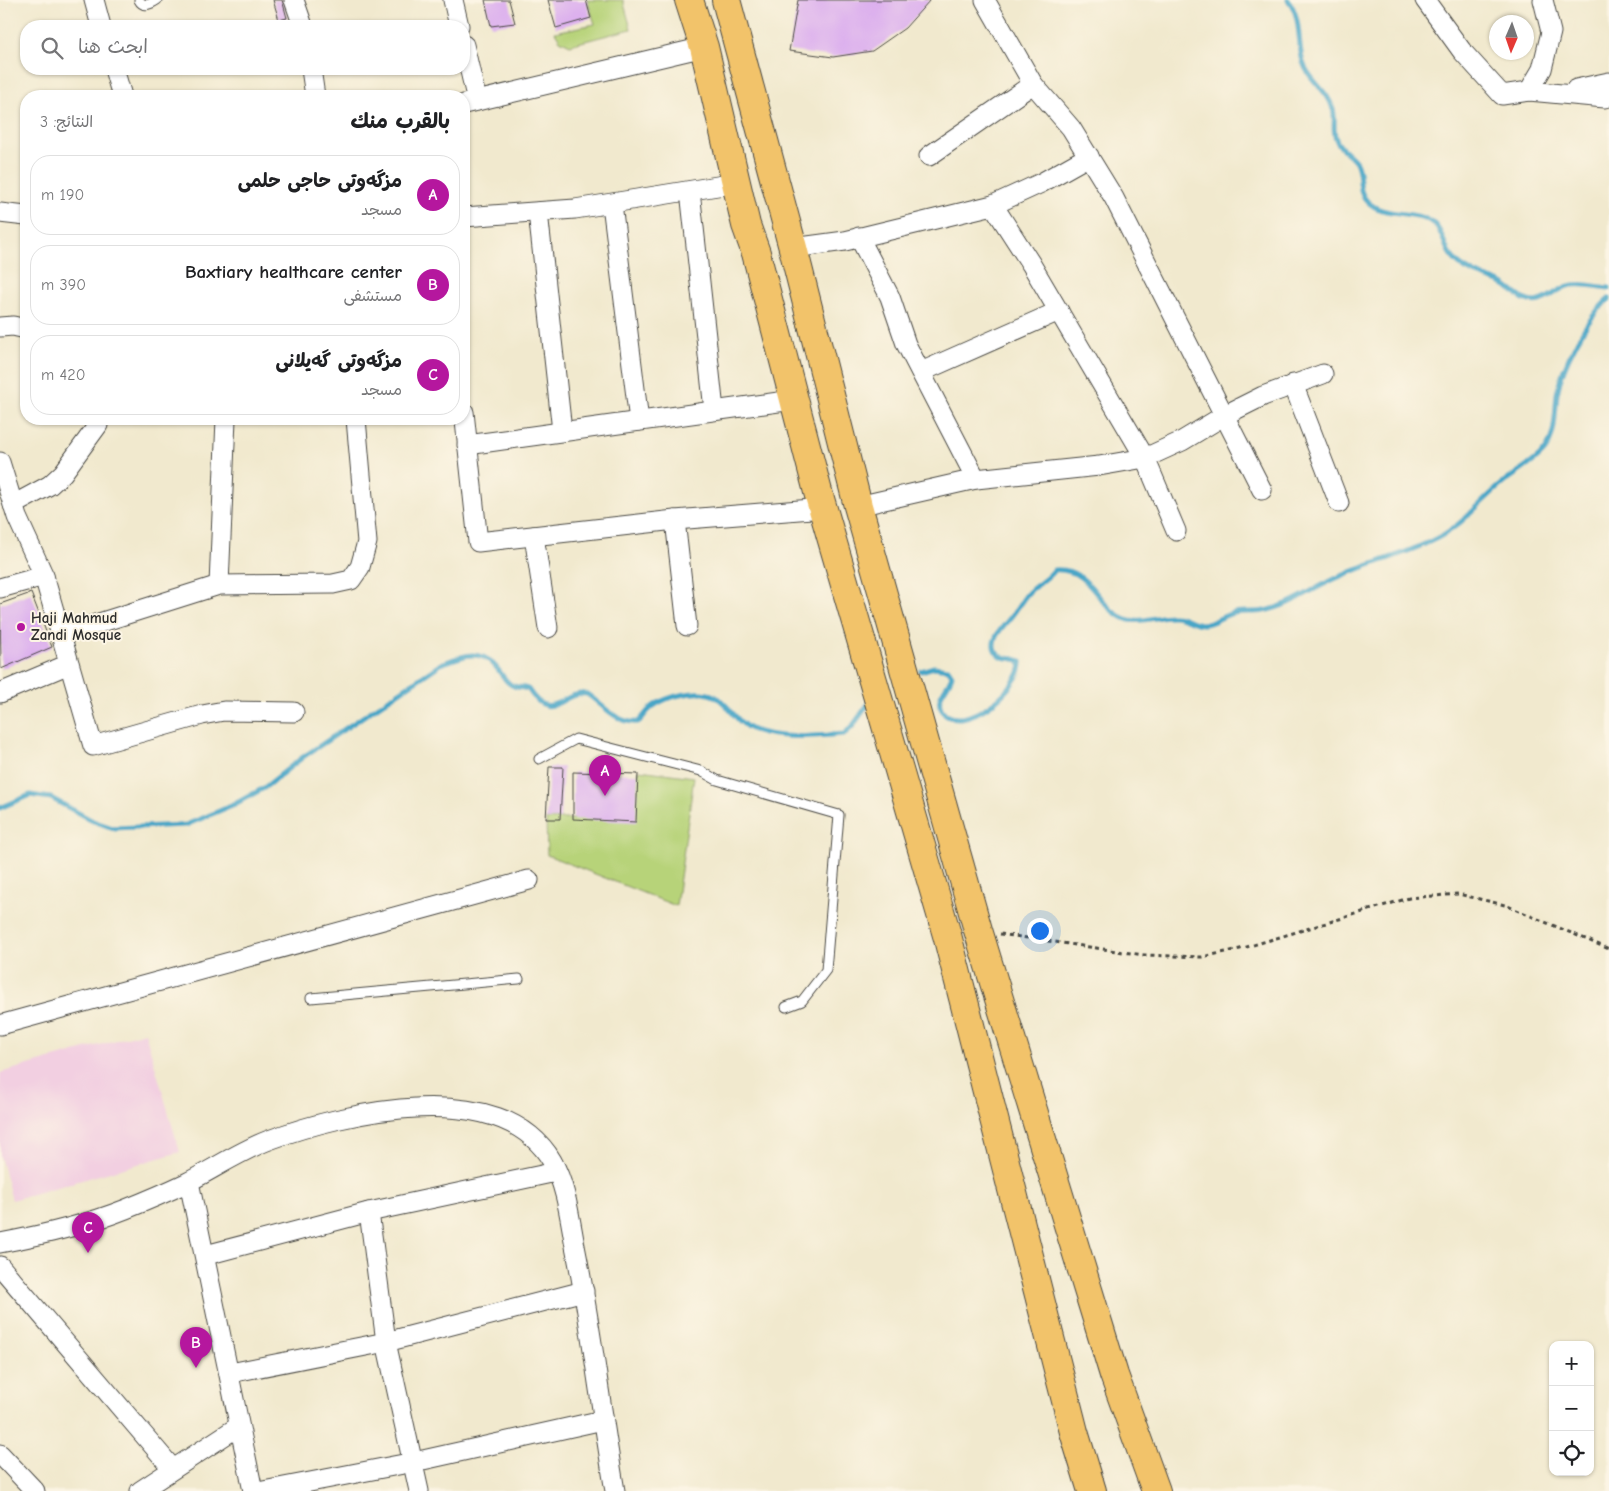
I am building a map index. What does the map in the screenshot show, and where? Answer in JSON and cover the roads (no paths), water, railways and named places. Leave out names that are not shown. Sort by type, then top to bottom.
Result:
[{"type":"main road","points":[[689,0],[704,47],[736,183],[793,400],[947,935],[1074,1432],[1092,1491]]},
{"type":"main road","points":[[726,0],[793,248],[858,506],[978,930],[1114,1375],[1156,1491]]},
{"type":"main road","points":[[947,935],[978,930]]},
{"type":"street","points":[[94,0],[100,20]]},
{"type":"street","points":[[294,0],[301,20]]},
{"type":"street","points":[[453,0],[458,20]]},
{"type":"street","points":[[985,0],[1033,84],[1071,128],[1114,198],[1262,490]]},
{"type":"street","points":[[1425,0],[1462,51],[1502,95],[1529,91],[1555,93],[1607,90]]},
{"type":"street","points":[[1529,91],[1542,69],[1551,32],[1543,0]]},
{"type":"street","points":[[471,102],[704,47]]},
{"type":"street","points":[[116,75],[120,90]]},
{"type":"street","points":[[312,75],[314,90]]},
{"type":"street","points":[[468,75],[470,90]]},
{"type":"street","points":[[930,156],[1033,84]]},
{"type":"street","points":[[793,248],[859,238],[993,205],[1041,183],[1088,156]]},
{"type":"street","points":[[470,217],[612,204],[736,183]]},
{"type":"street","points":[[690,191],[714,410]]},
{"type":"street","points":[[612,204],[639,421]]},
{"type":"street","points":[[993,205],[1059,311],[1145,458],[1176,531]]},
{"type":"street","points":[[538,212],[562,432]]},
{"type":"street","points":[[0,213],[20,215]]},
{"type":"street","points":[[859,238],[890,297],[906,344],[976,479]]},
{"type":"street","points":[[921,372],[1059,311]]},
{"type":"street","points":[[0,327],[13,326],[20,328]]},
{"type":"street","points":[[858,506],[976,479],[1099,466],[1145,458],[1182,441],[1225,415],[1293,384],[1323,374]]},
{"type":"street","points":[[1293,384],[1339,503]]},
{"type":"street","points":[[467,444],[793,400]]},
{"type":"street","points":[[13,505],[50,485],[63,473],[98,425]]},
{"type":"street","points":[[219,585],[226,425]]},
{"type":"street","points":[[61,635],[219,585],[333,584],[351,580],[360,567],[367,542],[357,425]]},
{"type":"street","points":[[465,425],[478,542],[675,520],[824,508]]},
{"type":"street","points":[[0,462],[13,505],[44,576],[93,746],[202,715],[224,711],[294,712]]},
{"type":"street","points":[[675,520],[687,626]]},
{"type":"street","points":[[534,536],[548,628]]},
{"type":"street","points":[[0,588],[44,576]]},
{"type":"street","points":[[0,693],[69,664]]},
{"type":"street","points":[[0,1025],[529,880]]},
{"type":"street","points":[[0,1243],[73,1226],[124,1210],[188,1182],[268,1140],[322,1123],[372,1112],[421,1108],[478,1111],[512,1122],[534,1138],[552,1161],[565,1196],[584,1290],[615,1491]]},
{"type":"street","points":[[206,1255],[369,1212],[556,1172]]},
{"type":"street","points":[[188,1182],[206,1255],[253,1491]]},
{"type":"street","points":[[369,1212],[386,1342],[419,1491]]},
{"type":"street","points":[[0,1266],[172,1468]]},
{"type":"street","points":[[230,1373],[386,1342],[584,1290]]},
{"type":"street","points":[[263,1491],[414,1462],[603,1420]]},
{"type":"street","points":[[140,1491],[172,1468],[239,1426]]},
{"type":"street","points":[[0,1454],[35,1491]]},
{"type":"lane","points":[[139,0],[144,4],[149,4],[157,0]]},
{"type":"lane","points":[[539,759],[576,739],[701,771],[717,780],[839,815],[826,970],[802,1000],[786,1007]]},
{"type":"lane","points":[[311,998],[519,979]]},
{"type":"waterway","points":[[1288,0],[1297,22],[1303,62],[1309,74],[1330,102],[1334,113],[1336,139],[1340,146],[1356,162],[1362,192],[1367,201],[1382,210],[1426,219],[1437,227],[1450,254],[1461,266],[1473,273],[1501,283],[1526,300],[1532,302],[1543,300],[1572,285],[1609,288]]},
{"type":"waterway","points":[[921,671],[934,667],[948,669],[952,675],[941,696],[940,702],[942,710],[951,717],[963,718],[990,705],[1013,683],[1019,671],[1021,661],[998,655],[994,647],[995,638],[1028,593],[1054,570],[1067,571],[1078,575],[1109,608],[1129,620],[1174,616],[1203,624],[1211,623],[1234,613],[1274,609],[1339,577],[1416,548],[1441,536],[1457,525],[1494,491],[1546,449],[1552,436],[1557,394],[1564,369],[1584,329],[1592,317],[1609,299]]},
{"type":"waterway","points":[[0,808],[30,795],[51,798],[93,821],[113,828],[186,825],[231,806],[264,788],[303,757],[441,664],[470,655],[476,655],[489,660],[508,682],[514,686],[528,689],[543,705],[550,706],[578,694],[587,694],[617,717],[630,722],[638,722],[654,706],[672,697],[683,694],[703,693],[719,699],[739,720],[753,730],[786,736],[821,736],[844,734],[852,727],[869,703]]},
{"type":"place","name":"Haji Mahmud Zandi Mosque","points":[[21,627]]},
{"type":"place","name":"مزگەوتی حاجی حلمی","points":[[605,796]]},
{"type":"place","name":"مزگەوتی گەیلانی","points":[[88,1253]]},
{"type":"place","name":"Baxtiary healthcare center","points":[[196,1368]]}]
